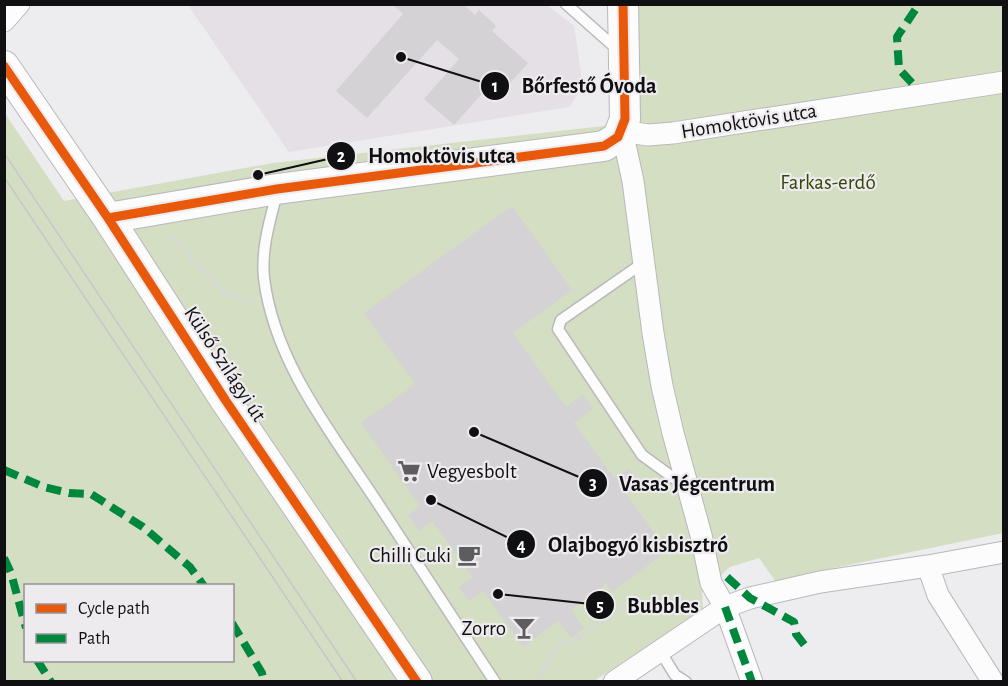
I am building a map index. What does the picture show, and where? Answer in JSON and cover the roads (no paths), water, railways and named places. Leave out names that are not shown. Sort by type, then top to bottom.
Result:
[{"type":"street","points":[[4,21],[19,4]]},
{"type":"street","points":[[623,4],[626,105],[622,131],[633,182],[642,263],[662,386],[701,535],[711,583],[725,607],[752,681]]},
{"type":"street","name":"Külső Szilágyi út","points":[[4,66],[108,218],[226,401],[417,681]]},
{"type":"street","name":"Homoktövis utca","points":[[622,131],[648,135],[673,133],[1004,82]]},
{"type":"street","points":[[108,218],[277,189],[431,171],[604,146],[612,142],[622,131]]},
{"type":"street","points":[[614,681],[725,607],[750,598],[820,582],[1004,552]]},
{"type":"street","points":[[928,566],[931,581],[938,595],[993,681]]},
{"type":"lane","points":[[566,4],[625,56]]},
{"type":"lane","points":[[277,189],[264,247],[264,276],[269,308],[279,339],[309,401],[495,681]]},
{"type":"lane","points":[[642,263],[561,320],[558,329],[642,455],[687,488]]},
{"type":"lane","points":[[660,651],[675,675],[686,681]]},
{"type":"tram line","points":[[4,153],[357,682]]},
{"type":"tram line","points":[[4,177],[343,682]]},
{"type":"place","name":"Bőrfestő Óvoda","points":[[401,57]]},
{"type":"place","name":"Homoktövis utca","points":[[258,175]]},
{"type":"place","name":"Vasas Jégcentrum","points":[[474,432]]},
{"type":"place","name":"Vegyesbolt","points":[[409,471]]},
{"type":"place","name":"Olajbogyó kisbisztró","points":[[431,500]]},
{"type":"place","name":"Chilli Cuki","points":[[469,555]]},
{"type":"place","name":"Bubbles","points":[[498,594]]},
{"type":"place","name":"Zorro","points":[[524,628]]},
{"type":"park label","name":"Farkas-erdő","points":[[828,182]]}]
